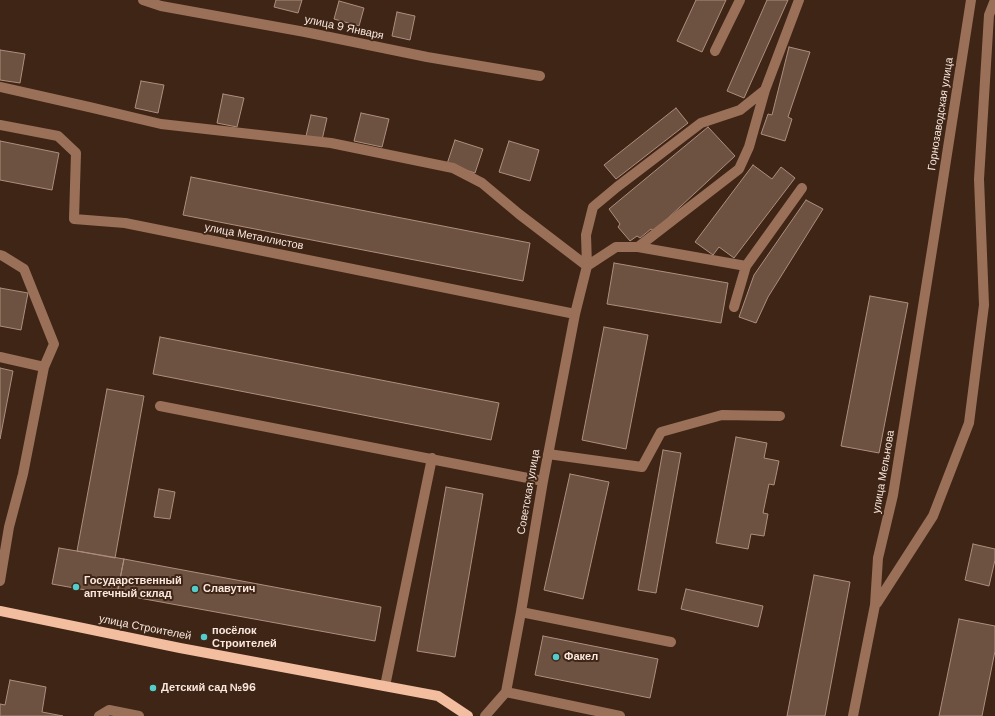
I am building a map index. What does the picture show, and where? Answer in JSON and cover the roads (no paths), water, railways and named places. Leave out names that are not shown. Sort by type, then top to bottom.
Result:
[{"type":"main road","name":"улица Строителей","points":[[0,611],[180,648],[438,696],[468,716]]},
{"type":"street","name":"улица 9 Января","points":[[143,0],[161,6],[306,32],[426,57],[540,76]]},
{"type":"street","points":[[715,51],[740,0]]},
{"type":"street","points":[[638,248],[739,169],[749,147],[765,90],[799,0]]},
{"type":"street","name":"Горнозаводская улица","points":[[936,231],[971,0]]},
{"type":"street","points":[[876,605],[933,516],[969,423],[984,305],[979,179],[989,15],[995,0]]},
{"type":"street","points":[[0,87],[161,124],[332,143],[453,168],[482,183],[519,214],[587,266],[616,248],[638,248],[746,266]]},
{"type":"street","name":"Советская улица","points":[[506,692],[548,454],[575,314],[587,266],[586,234],[593,207],[617,186],[701,123],[740,110],[765,90]]},
{"type":"street","name":"улица Металлистов","points":[[0,126],[58,136],[76,153],[74,219],[125,224],[575,314]]},
{"type":"street","points":[[734,308],[746,266],[802,188]]},
{"type":"street","name":"улица Мельнова","points":[[853,716],[876,605],[878,558],[893,495],[936,231]]},
{"type":"street","points":[[0,255],[24,269],[54,344],[44,367],[23,474],[9,527],[0,581]]},
{"type":"street","points":[[0,357],[44,367]]},
{"type":"street","points":[[160,406],[432,458],[543,481]]},
{"type":"street","points":[[548,454],[642,467],[662,432],[722,415],[780,416]]},
{"type":"street","points":[[385,686],[432,458]]},
{"type":"street","points":[[521,612],[671,642]]},
{"type":"street","points":[[484,716],[506,692],[620,716]]},
{"type":"street","points":[[99,716],[109,710],[139,716]]},
{"type":"place","name":"Государственный аптечный склад","points":[[76,587]]},
{"type":"place","name":"Славутич","points":[[195,589]]},
{"type":"place","name":"посёлок Строителей","points":[[204,637]]},
{"type":"place","name":"Факел","points":[[556,657]]},
{"type":"place","name":"Детский сад №96","points":[[153,688]]}]
